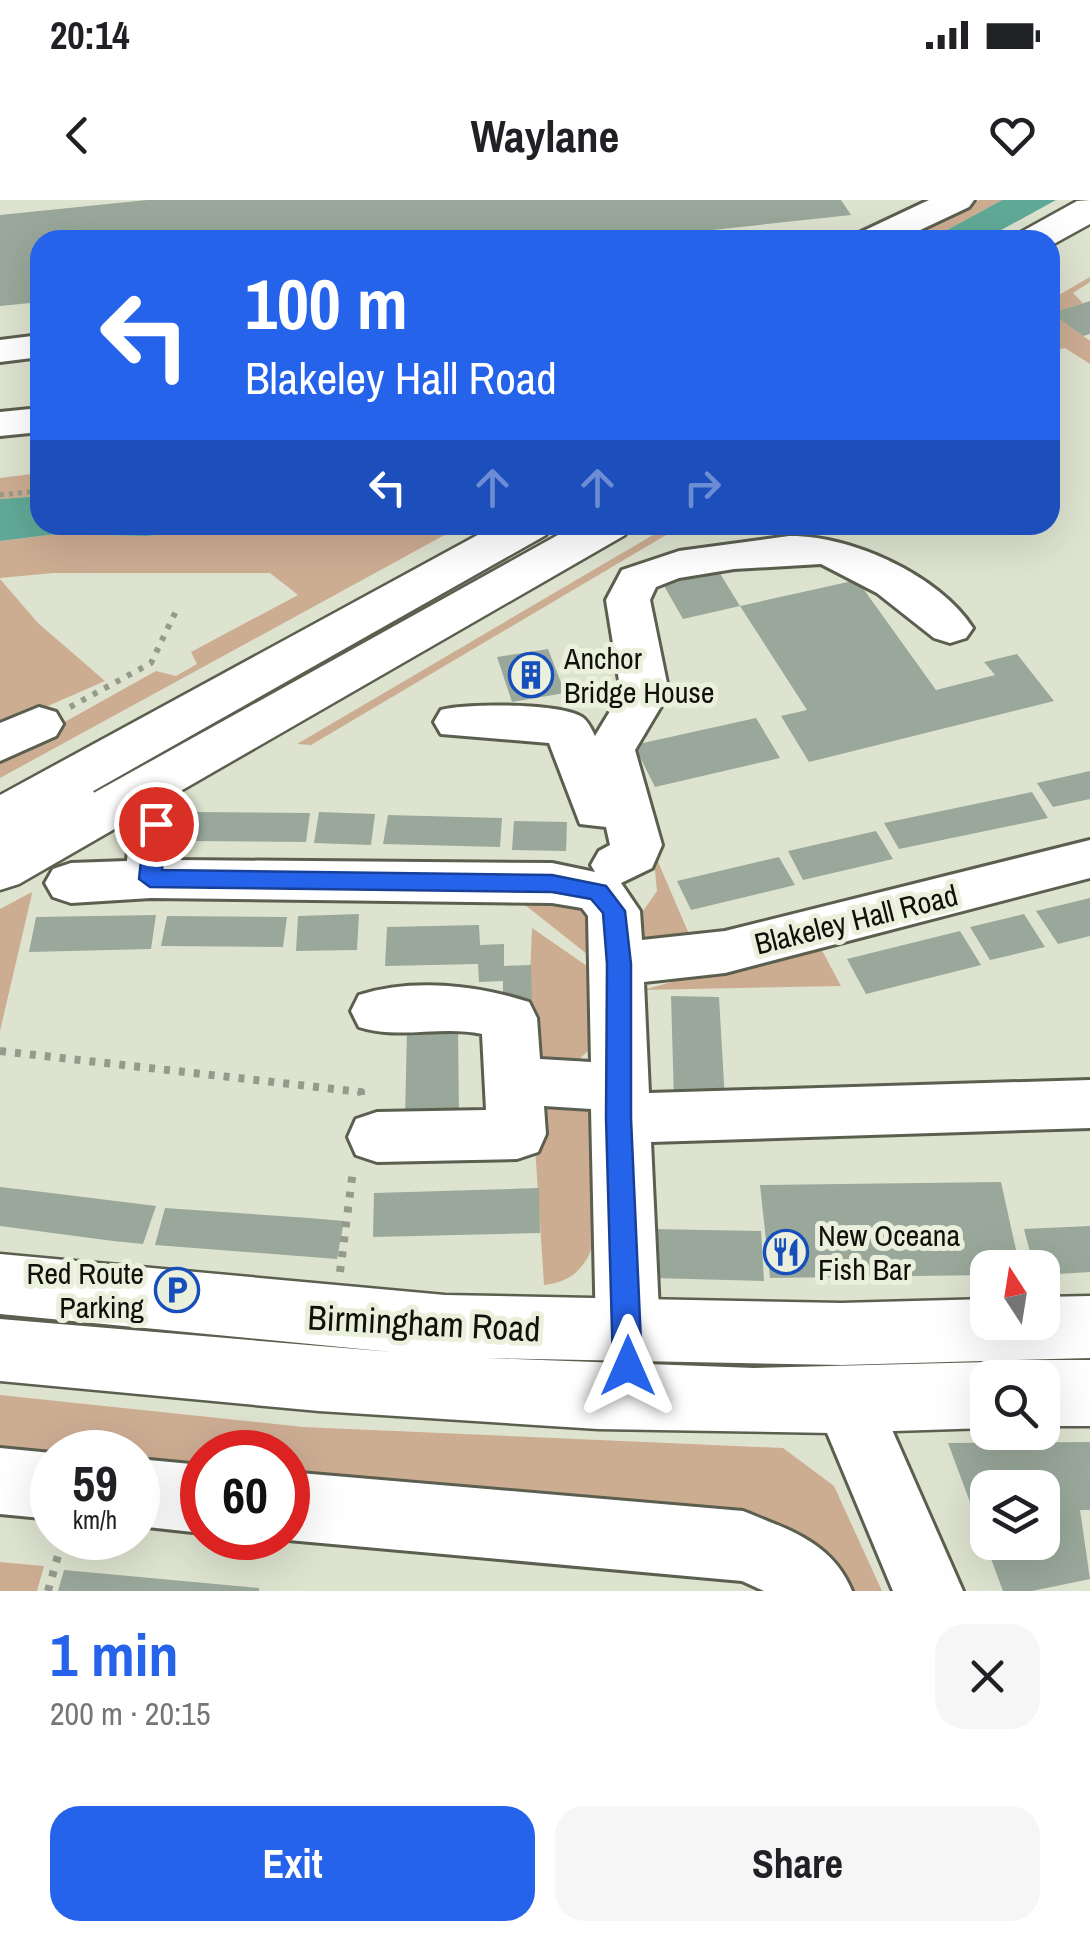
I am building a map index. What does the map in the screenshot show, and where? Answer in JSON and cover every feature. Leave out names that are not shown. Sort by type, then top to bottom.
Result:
[{"type":"main road","points":[[1052,230],[1090,208]]},
{"type":"main road","points":[[1060,264],[1090,247]]},
{"type":"main road","points":[[0,820],[512,535]]},
{"type":"main road","points":[[0,870],[592,535]]},
{"type":"main road","name":"Birmingham Road","points":[[0,1284],[330,1318],[848,1404],[970,1396]]},
{"type":"main road","name":"Birmingham Road","points":[[0,1350],[362,1382],[628,1366],[841,1334],[1090,1327]]},
{"type":"main road","points":[[841,1334],[848,1404]]},
{"type":"main road","points":[[1060,1393],[1090,1393]]},
{"type":"street","points":[[892,230],[957,200]]},
{"type":"street","points":[[0,351],[30,347]]},
{"type":"street","points":[[0,424],[30,421]]},
{"type":"street","points":[[71,882],[150,879],[552,883],[598,892],[611,883],[634,855],[636,845],[611,750],[645,694],[628,600],[630,588],[645,574],[761,552],[826,551],[857,562],[950,628]]},
{"type":"street","points":[[0,841],[480,572]]},
{"type":"street","points":[[458,722],[563,727],[569,732],[611,883],[619,964],[619,1103],[628,1366]]},
{"type":"street","points":[[150,879],[156,824]]},
{"type":"street","name":"Blakeley Hall Road","points":[[619,964],[725,952],[1090,859]]},
{"type":"street","points":[[363,1138],[517,1134],[509,1018],[464,1008],[379,1011]]},
{"type":"street","points":[[514,1081],[619,1103],[1090,1104]]},
{"type":"street","points":[[848,1404],[928,1591]]},
{"type":"street","points":[[0,1481],[30,1484]]},
{"type":"street","points":[[310,1508],[743,1546],[786,1564],[817,1591]]},
{"type":"path","points":[[0,494],[30,492]]},
{"type":"path","points":[[19,734],[151,662],[176,609]]},
{"type":"path","points":[[0,1051],[361,1092],[363,1138],[337,1283]]},
{"type":"path","points":[[48,1591],[57,1560]]},
{"type":"shaded area","points":[[979,200],[1002,200],[947,230],[914,230]]},
{"type":"shaded area","points":[[1090,277],[1090,282],[1073,293],[1083,303],[1060,311],[1060,294]]},
{"type":"shaded area","points":[[1060,318],[1090,341],[1090,364],[1065,348],[1060,349]]},
{"type":"shaded area","points":[[30,474],[30,497],[0,499],[0,478]]},
{"type":"shaded area","points":[[49,535],[445,535],[0,778],[0,758],[156,671],[176,676],[197,664],[191,652],[298,595],[270,573],[53,573],[0,578],[0,541]]},
{"type":"shaded area","points":[[653,535],[666,535],[311,745],[297,744]]},
{"type":"shaded area","points":[[0,579],[38,623],[105,681],[0,727]]},
{"type":"shaded area","points":[[653,850],[689,934],[649,943],[638,937],[636,921],[657,891]]},
{"type":"shaded area","points":[[32,892],[31,898],[0,1031],[0,909]]},
{"type":"shaded area","points":[[515,897],[564,897],[591,913],[597,962]]},
{"type":"shaded area","points":[[532,928],[587,966],[589,1050],[573,1065],[555,1066],[532,1056],[528,1023]]},
{"type":"shaded area","points":[[817,941],[841,986],[643,990]]},
{"type":"shaded area","points":[[585,1103],[593,1134],[597,1180],[593,1244],[575,1273],[544,1285],[535,1147],[538,1105]]},
{"type":"shaded area","points":[[0,1395],[303,1427],[783,1448],[834,1486],[882,1591],[839,1591],[727,1513],[310,1478],[310,1430],[180,1430],[180,1467],[160,1466],[160,1430],[30,1430],[30,1454],[0,1452]]},
{"type":"shaded area","points":[[0,1562],[44,1566],[37,1591],[0,1591]]},
{"type":"water","points":[[1002,200],[1090,200],[1048,230],[947,230]]},
{"type":"water","points":[[30,497],[30,535],[49,535],[0,541],[0,499]]},
{"type":"pier","points":[[1056,200],[1090,200],[1090,214],[1060,231],[1001,230]]},
{"type":"building","points":[[147,200],[841,200],[851,215],[712,230],[30,230],[30,303],[0,306],[0,215]]},
{"type":"building","points":[[1090,301],[1090,334],[1083,336],[1060,319],[1060,310]]},
{"type":"building","points":[[719,572],[740,606],[683,619],[663,584]]},
{"type":"building","points":[[857,580],[936,690],[995,675],[984,662],[1017,654],[1054,701],[809,762],[781,716],[807,710],[740,606]]},
{"type":"building","name":"Anchor Bridge House","points":[[548,649],[565,693],[512,702],[497,657]]},
{"type":"building","points":[[756,718],[780,758],[655,787],[634,745]]},
{"type":"building","points":[[1090,771],[1090,799],[1053,807],[1037,783]]},
{"type":"building","points":[[1032,792],[1048,818],[899,849],[884,823]]},
{"type":"building","points":[[190,812],[310,813],[306,842],[184,841]]},
{"type":"building","points":[[319,812],[375,814],[371,845],[314,843]]},
{"type":"building","points":[[388,815],[502,818],[500,847],[383,844]]},
{"type":"building","points":[[514,821],[567,822],[566,851],[512,850]]},
{"type":"building","points":[[876,831],[893,859],[803,880],[788,851]]},
{"type":"building","points":[[779,857],[795,885],[691,910],[677,881]]},
{"type":"building","points":[[1090,898],[1090,936],[1058,944],[1036,911]]},
{"type":"building","points":[[359,914],[357,950],[296,951],[298,916]]},
{"type":"building","points":[[1024,914],[1045,947],[990,960],[970,927]]},
{"type":"building","points":[[156,915],[151,949],[29,952],[36,917]]},
{"type":"building","points":[[167,916],[287,917],[283,947],[161,946]]},
{"type":"building","points":[[479,925],[480,945],[504,944],[504,966],[531,965],[532,1000],[503,1001],[503,981],[479,982],[478,964],[385,966],[387,927]]},
{"type":"building","points":[[960,931],[981,965],[866,994],[847,959]]},
{"type":"building","points":[[671,996],[719,997],[725,1101],[674,1101]]},
{"type":"building","points":[[458,1026],[459,1118],[405,1119],[407,1028]]},
{"type":"building","points":[[1001,1182],[1016,1250],[970,1250],[970,1275],[770,1278],[760,1185]]},
{"type":"building","points":[[0,1187],[156,1206],[143,1244],[113,1241],[0,1226]]},
{"type":"building","points":[[539,1188],[540,1233],[373,1237],[374,1193]]},
{"type":"building","points":[[165,1208],[344,1221],[337,1259],[155,1245]]},
{"type":"building","points":[[1090,1226],[1090,1272],[1060,1274],[1060,1250],[1029,1250],[1024,1229]]},
{"type":"building","points":[[652,1229],[761,1231],[764,1281],[653,1278]]},
{"type":"building","points":[[1060,1442],[1090,1442],[1090,1510],[1080,1510],[1090,1579],[1032,1591],[1003,1591],[991,1560],[1060,1560],[1060,1470],[970,1470],[970,1502],[948,1443],[970,1443],[970,1450],[1060,1450]]},
{"type":"building","points":[[64,1570],[259,1588],[259,1591],[58,1591]]},
{"type":"place","name":"Anchor Bridge House","points":[[531,675]]},
{"type":"place","name":"New Oceana Fish Bar","points":[[786,1252]]},
{"type":"place","name":"Red Route Parking","points":[[177,1290]]},
{"type":"route","points":[[156,824],[150,879],[552,883],[598,892],[614,911],[619,964],[619,1118],[628,1366]]}]
